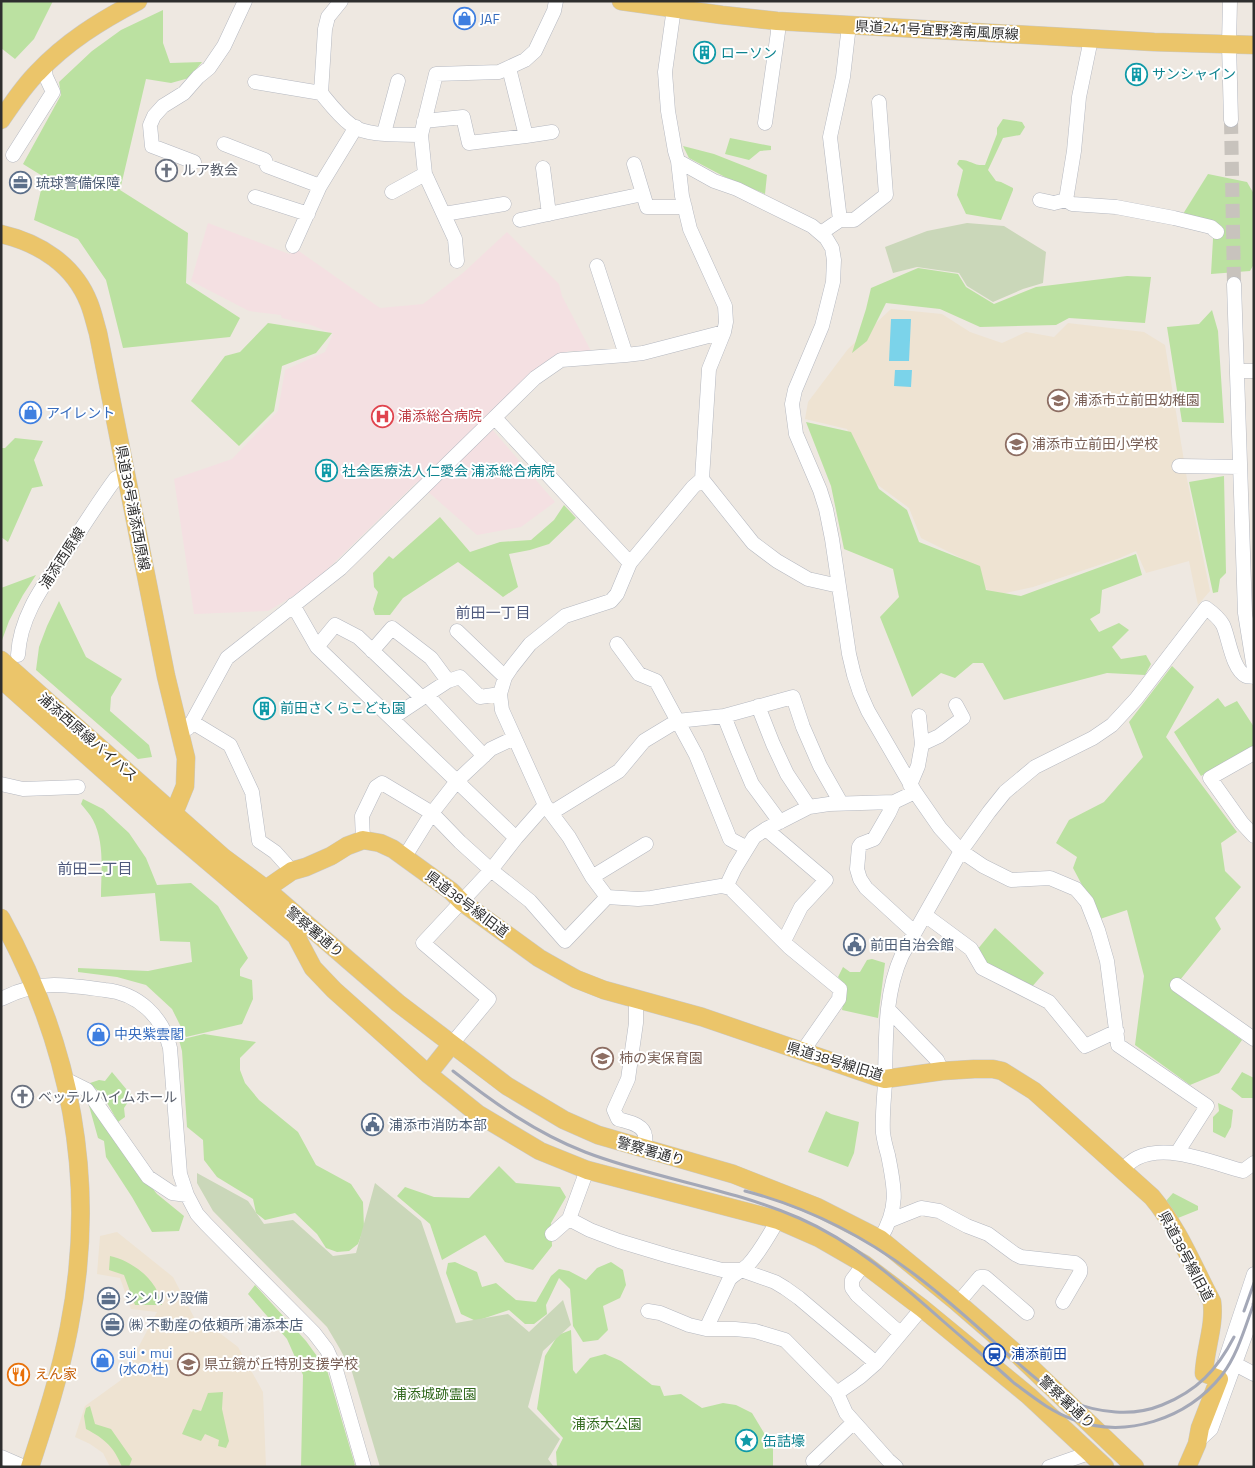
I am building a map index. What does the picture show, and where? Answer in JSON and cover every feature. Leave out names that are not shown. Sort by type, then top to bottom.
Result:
[{"type":"main road","points":[[1,120],[35,74],[62,48],[105,18],[138,1]]},
{"type":"main road","name":"県道241号宜野湾南風原線","points":[[621,1],[675,5],[778,21],[1254,45]]},
{"type":"main road","name":"県道38号浦添西原線","points":[[1,234],[25,241],[51,254],[70,270],[89,303],[98,333],[166,676],[186,728],[186,773],[182,797],[170,819]]},
{"type":"main road","name":"浦添西原線バイパス","points":[[10,658],[170,819]]},
{"type":"main road","name":"浦添西原線バイパス","points":[[1,679],[170,819]]},
{"type":"main road","name":"警察署通り","points":[[170,819],[266,889],[398,1003],[451,1045],[507,1086],[564,1120],[598,1135],[644,1150],[733,1174],[784,1193],[817,1207],[880,1240],[958,1302],[1018,1355],[1135,1467]]},
{"type":"main road","name":"警察署通り","points":[[170,819],[296,936],[313,968],[334,990],[428,1074],[478,1114],[540,1151],[588,1170],[778,1220],[819,1238],[864,1264],[922,1308],[1029,1396],[1105,1467]]},
{"type":"main road","points":[[266,889],[292,871],[331,856],[347,846],[363,840]]},
{"type":"main road","name":"県道38号線旧道","points":[[363,840],[380,843],[404,858],[539,958],[576,979],[604,990],[702,1017],[885,1079],[942,1071],[974,1069],[993,1069],[1011,1075],[1034,1091],[1162,1208],[1212,1302],[1213,1319],[1204,1361],[1204,1373],[1219,1379]]},
{"type":"main road","points":[[1,918],[36,988],[55,1040],[65,1079],[76,1140],[80,1187],[80,1233],[72,1311],[61,1365],[30,1467]]},
{"type":"main road","points":[[428,1074],[451,1045]]},
{"type":"main road","points":[[1187,1467],[1199,1440],[1200,1428],[1219,1379]]},
{"type":"street","points":[[194,162],[152,146],[150,125],[154,116],[163,106],[184,93],[198,77],[210,68],[224,46],[245,1]]},
{"type":"street","points":[[321,93],[325,28],[328,17],[341,1]]},
{"type":"street","points":[[457,261],[455,239],[425,174],[421,135],[436,74],[499,72],[525,60],[535,51],[554,11],[556,1]]},
{"type":"street","points":[[1230,1],[1231,120]]},
{"type":"street","points":[[675,5],[665,72],[668,111],[678,161],[682,196],[690,229],[725,306],[726,322],[724,332],[709,369],[702,479],[753,543],[777,561],[808,579],[839,586]]},
{"type":"street","points":[[764,123],[778,21]]},
{"type":"street","points":[[840,220],[830,137],[843,77],[849,25]]},
{"type":"street","points":[[1066,200],[1074,151],[1079,97],[1091,38]]},
{"type":"street","points":[[13,155],[53,92],[46,77],[44,66]]},
{"type":"street","points":[[509,68],[526,136]]},
{"type":"street","points":[[384,133],[398,81]]},
{"type":"street","points":[[255,82],[321,93],[334,109],[356,128],[370,132],[421,135]]},
{"type":"street","points":[[820,233],[840,220],[854,220],[886,195],[879,102]]},
{"type":"street","points":[[424,121],[463,117],[469,143],[552,132]]},
{"type":"street","points":[[293,246],[320,186],[356,128]]},
{"type":"street","points":[[224,144],[265,160],[267,166],[320,186]]},
{"type":"street","points":[[678,161],[714,181],[812,226],[826,238],[832,248],[834,260],[833,282],[822,326],[795,390],[792,404],[796,434],[826,509],[849,654],[860,693],[868,711],[912,789],[940,828],[961,851],[1010,880],[1050,878],[1076,889],[1087,902],[1107,961],[1118,1045],[1207,1106],[1176,1153]]},
{"type":"street","points":[[634,164],[647,207],[685,207]]},
{"type":"street","points":[[543,168],[549,214]]},
{"type":"street","points":[[392,192],[425,174]]},
{"type":"street","points":[[520,220],[643,194]]},
{"type":"street","points":[[255,197],[308,214]]},
{"type":"street","points":[[1040,200],[1054,203],[1066,200],[1072,204],[1116,207],[1211,227],[1217,232]]},
{"type":"street","points":[[444,214],[504,204]]},
{"type":"street","points":[[597,266],[626,355]]},
{"type":"street","points":[[1234,284],[1240,467],[1249,589],[1247,635],[1254,669]]},
{"type":"street","points":[[292,871],[275,852],[259,841],[252,792],[230,745],[186,728],[227,658],[341,568],[535,378],[560,360],[642,353],[724,332]]},
{"type":"street","points":[[1237,371],[1254,371]]},
{"type":"street","points":[[495,418],[630,563]]},
{"type":"street","points":[[1179,466],[1240,467]]},
{"type":"street","name":"浦添西原線","points":[[10,658],[37,595],[116,478],[127,473]]},
{"type":"street","points":[[702,479],[693,487],[630,563],[616,594],[610,601],[565,616],[530,644],[510,668],[505,678],[500,694],[502,710],[548,809],[568,837],[592,878],[607,897],[638,899],[721,886],[730,888],[784,941],[840,989],[839,999],[802,1052]]},
{"type":"street","points":[[293,605],[317,647],[516,838]]},
{"type":"street","points":[[880,1240],[891,1220],[894,1201],[894,1182],[883,1133],[890,987],[895,970],[914,932],[961,851],[1005,792],[1035,768],[1093,738],[1112,725],[1136,699],[1206,608],[1222,624],[1239,669],[1245,676],[1254,677]]},
{"type":"street","points":[[317,647],[335,625],[358,637],[425,696],[484,756]]},
{"type":"street","points":[[372,651],[392,628],[431,658],[448,682]]},
{"type":"street","points":[[457,631],[505,678]]},
{"type":"street","points":[[617,644],[639,674],[656,681],[696,755],[730,839],[747,848]]},
{"type":"street","points":[[392,718],[448,682],[460,677],[480,697],[500,694]]},
{"type":"street","points":[[451,1045],[489,999],[423,943],[491,870],[516,838],[548,809],[619,771],[644,741],[677,722],[724,716],[793,697],[803,728],[820,766],[841,804]]},
{"type":"street","points":[[922,744],[939,736],[963,718],[956,705]]},
{"type":"street","points":[[758,706],[787,774],[809,807]]},
{"type":"street","points":[[724,716],[752,784],[780,822]]},
{"type":"street","points":[[914,932],[866,888],[860,879],[857,869],[859,847],[861,844],[874,839],[894,802],[912,789],[922,744],[919,716]]},
{"type":"street","points":[[404,858],[432,813],[457,781],[491,749],[514,738]]},
{"type":"street","points":[[1254,753],[1210,778],[1242,823],[1254,836]]},
{"type":"street","points":[[363,840],[362,816],[376,786],[382,783],[432,813],[491,870],[530,901],[565,941],[607,897]]},
{"type":"street","points":[[1,784],[23,789],[78,787]]},
{"type":"street","points":[[726,887],[754,837],[809,807],[894,802]]},
{"type":"street","points":[[766,829],[826,880],[801,907],[784,941]]},
{"type":"street","points":[[592,878],[646,844]]},
{"type":"street","points":[[925,915],[970,949],[982,968],[1048,1002],[1085,1046],[1117,1031]]},
{"type":"street","points":[[1,999],[9,995],[55,985],[113,990],[144,1006],[159,1022],[168,1039],[172,1058],[178,1163],[186,1195],[197,1214],[206,1224],[314,1333],[327,1350],[336,1370],[364,1467]]},
{"type":"street","points":[[1177,985],[1254,1039]]},
{"type":"street","points":[[636,999],[636,1023],[628,1079],[614,1110],[618,1119],[635,1124],[643,1129],[646,1136],[644,1150]]},
{"type":"street","points":[[888,1009],[937,1060],[942,1071]]},
{"type":"street","points":[[65,1079],[87,1090],[148,1177],[172,1193],[186,1195]]},
{"type":"street","points":[[1122,1170],[1137,1158],[1157,1152],[1176,1153],[1243,1171],[1254,1163]]},
{"type":"street","points":[[552,1234],[569,1219],[588,1170]]},
{"type":"street","points":[[891,1220],[921,1208],[939,1211],[967,1226],[988,1234],[1021,1257],[1075,1263],[1081,1268],[1080,1273],[1063,1302]]},
{"type":"street","points":[[569,1219],[590,1230],[619,1241],[722,1270],[741,1270],[775,1282],[799,1298],[876,1363]]},
{"type":"street","points":[[706,1329],[732,1275],[748,1265],[778,1220]]},
{"type":"street","points":[[864,1264],[852,1280],[852,1288],[857,1295],[900,1333]]},
{"type":"street","points":[[1219,1379],[1254,1274]]},
{"type":"street","points":[[958,1302],[980,1277],[985,1278],[1027,1313]]},
{"type":"street","points":[[837,1393],[876,1363],[922,1308]]},
{"type":"street","points":[[648,1311],[660,1313],[689,1325],[706,1329],[754,1331],[785,1340],[837,1393],[846,1413],[896,1467]]},
{"type":"street","points":[[1199,1440],[1211,1429],[1254,1311]]},
{"type":"street","points":[[1235,1364],[1254,1374]]},
{"type":"street","points":[[813,1461],[854,1422]]},
{"type":"street","points":[[1049,1467],[1089,1453]]},
{"type":"street","points":[[1,1457],[24,1467]]},
{"type":"shaded area","name":"浦添総合病院","points":[[208,223],[289,254],[296,249],[380,308],[423,304],[464,272],[507,232],[559,284],[562,296],[591,351],[569,351],[545,364],[484,420],[555,502],[521,527],[477,535],[417,482],[310,586],[268,611],[194,614],[174,479],[232,459],[278,411],[285,370],[325,352],[333,334],[311,325],[282,318],[281,315],[249,311],[191,281]]},
{"type":"shaded area","points":[[891,309],[942,314],[970,332],[1002,343],[1026,332],[1054,337],[1068,323],[1144,332],[1165,345],[1187,479],[1210,591],[1198,605],[1189,561],[1146,573],[1136,551],[1033,587],[992,596],[961,558],[921,538],[909,508],[871,480],[847,429],[805,419],[808,402],[848,349]]},
{"type":"shaded area","name":"県立鏡が丘特別支援学校","points":[[117,1232],[173,1277],[197,1323],[221,1334],[238,1347],[263,1392],[266,1467],[110,1467],[103,1453],[75,1437],[85,1406],[121,1380],[157,1312],[131,1309],[120,1278],[97,1274],[100,1236]]},
{"type":"green space","points":[[1,1],[53,1],[34,39],[15,59],[1,48]]},
{"type":"green space","points":[[163,10],[163,43],[170,63],[202,62],[189,78],[171,83],[146,79],[120,190],[188,233],[186,283],[240,318],[230,337],[123,348],[106,280],[78,239],[34,220],[44,177],[23,164],[61,95],[59,82],[92,51],[121,30]]},
{"type":"green space","points":[[1003,119],[1022,122],[1025,127],[1020,135],[1003,138],[988,170],[996,181],[1013,188],[1013,190],[1001,220],[966,214],[957,195],[963,170],[957,164],[959,160],[966,160],[977,165],[985,165],[997,134],[997,128]]},
{"type":"green space","points":[[730,138],[771,146],[771,150],[760,151],[749,160],[725,154]]},
{"type":"green space","points":[[683,146],[714,154],[767,175],[765,194],[725,177],[689,158]]},
{"type":"green space","points":[[1208,174],[1247,182],[1254,194],[1254,264],[1250,271],[1211,274],[1214,222],[1183,214]]},
{"type":"green space","points":[[967,223],[1004,226],[1046,252],[1043,283],[993,302],[967,286],[959,273],[917,267],[893,273],[885,247],[927,231]]},
{"type":"green space","points":[[918,268],[958,274],[966,287],[994,304],[1036,287],[1127,276],[1151,277],[1145,323],[1069,318],[1056,325],[980,327],[940,309],[886,303],[867,341],[852,353],[871,288]]},
{"type":"green space","points":[[1212,310],[1218,331],[1224,423],[1182,422],[1167,327],[1199,324]]},
{"type":"green space","points":[[268,323],[332,333],[316,353],[282,366],[274,411],[239,446],[191,401],[225,356],[240,352]]},
{"type":"green space","points":[[806,422],[851,432],[879,489],[907,510],[919,542],[980,566],[986,590],[1021,596],[1136,554],[1142,575],[1102,590],[1100,613],[1090,619],[1099,632],[1119,623],[1129,630],[1112,647],[1121,659],[1146,655],[1151,664],[1145,675],[1107,673],[1004,700],[983,663],[973,663],[955,678],[941,673],[912,697],[880,617],[899,597],[893,569],[844,549],[831,486]]},
{"type":"green space","points":[[15,438],[43,441],[34,460],[43,486],[32,488],[8,542],[1,537],[1,448],[5,448]]},
{"type":"green space","points":[[1224,476],[1226,573],[1220,579],[1218,592],[1213,593],[1189,482]]},
{"type":"green space","points":[[564,505],[576,518],[549,544],[509,554],[518,587],[503,597],[458,562],[403,598],[390,615],[375,615],[373,609],[378,592],[374,587],[373,573],[389,556],[393,559],[440,517],[470,552],[500,542],[531,540],[554,520]]},
{"type":"green space","points":[[36,575],[9,621],[1,643],[1,588]]},
{"type":"green space","points":[[59,601],[86,657],[122,679],[111,697],[110,711],[149,745],[152,757],[138,759],[36,670],[39,647]]},
{"type":"green space","points":[[1172,666],[1194,687],[1166,737],[1237,832],[1221,843],[1225,871],[1241,887],[1215,918],[1221,929],[1172,990],[1242,1040],[1219,1073],[1190,1085],[1135,1045],[1144,976],[1127,910],[1100,919],[1073,868],[1077,857],[1056,843],[1069,820],[1104,802],[1143,757],[1129,722]]},
{"type":"green space","points":[[1218,698],[1225,707],[1237,701],[1254,727],[1254,747],[1201,776],[1174,732]]},
{"type":"green space","points":[[83,799],[103,809],[129,833],[146,858],[157,885],[191,883],[218,906],[248,958],[240,969],[240,976],[252,980],[253,999],[242,1024],[186,1037],[172,1009],[146,985],[117,977],[78,972],[78,968],[148,971],[192,962],[190,942],[160,941],[155,893],[101,897],[101,848],[93,820],[81,804]]},
{"type":"green space","points":[[995,928],[1044,973],[1030,989],[984,964],[977,950]]},
{"type":"green space","points":[[872,959],[885,963],[878,1018],[842,1010],[846,987],[838,977],[843,967],[850,972],[860,972],[867,960]]},
{"type":"green space","points":[[204,1034],[256,1042],[240,1058],[240,1070],[245,1083],[259,1100],[298,1132],[316,1165],[351,1184],[363,1202],[364,1228],[358,1244],[349,1251],[337,1252],[326,1248],[317,1234],[295,1213],[265,1220],[256,1213],[253,1199],[217,1177],[204,1160],[203,1140],[187,1127],[182,1051],[179,1040]]},
{"type":"green space","points":[[112,1072],[132,1096],[124,1108],[125,1117],[118,1122],[102,1094],[90,1083],[99,1080],[105,1081]]},
{"type":"green space","points":[[1242,1072],[1254,1078],[1254,1098],[1242,1098],[1231,1089]]},
{"type":"green space","points":[[88,1102],[125,1154],[157,1194],[184,1216],[179,1231],[152,1232],[106,1157],[104,1141],[98,1138]]},
{"type":"green space","points":[[1218,1103],[1233,1110],[1231,1127],[1225,1138],[1213,1132],[1213,1117],[1219,1111]]},
{"type":"green space","points":[[826,1111],[859,1122],[854,1153],[848,1167],[808,1152]]},
{"type":"green space","points":[[499,1166],[516,1183],[560,1187],[566,1197],[551,1223],[552,1246],[533,1270],[505,1262],[485,1235],[442,1260],[430,1224],[397,1196],[405,1187],[434,1197],[469,1198]]},
{"type":"green space","name":"浦添城跡霊園","points":[[197,1173],[248,1201],[264,1224],[293,1220],[333,1256],[356,1253],[375,1183],[421,1221],[456,1323],[508,1314],[529,1332],[563,1300],[571,1325],[543,1351],[528,1407],[560,1439],[548,1459],[554,1467],[380,1467],[352,1372],[327,1327],[213,1211],[197,1183]]},
{"type":"green space","points":[[1173,1193],[1198,1206],[1198,1210],[1178,1218],[1165,1202]]},
{"type":"green space","points":[[110,1256],[129,1263],[141,1271],[156,1289],[162,1305],[135,1305],[124,1275],[109,1270]]},
{"type":"green space","points":[[455,1262],[477,1272],[482,1287],[496,1283],[516,1300],[536,1302],[551,1276],[559,1269],[569,1271],[586,1280],[597,1268],[611,1262],[623,1270],[626,1285],[620,1298],[603,1306],[608,1330],[598,1340],[583,1342],[573,1326],[570,1289],[559,1278],[546,1305],[547,1314],[534,1324],[525,1324],[509,1310],[476,1321],[461,1314],[446,1273],[448,1263]]},
{"type":"green space","points":[[255,1285],[306,1341],[327,1370],[355,1465],[353,1467],[301,1467],[303,1375],[287,1339],[248,1294]]},
{"type":"green space","name":"浦添大公園","points":[[571,1330],[573,1370],[576,1374],[590,1358],[605,1354],[621,1361],[652,1385],[660,1386],[664,1396],[681,1394],[702,1408],[723,1403],[736,1405],[752,1413],[773,1448],[773,1467],[557,1467],[556,1452],[563,1438],[537,1409],[545,1356],[558,1335]]},
{"type":"green space","points":[[223,1392],[222,1409],[229,1441],[226,1448],[218,1446],[219,1440],[205,1434],[201,1441],[182,1434],[193,1409],[201,1411],[208,1393]]},
{"type":"green space","points":[[90,1406],[95,1424],[111,1429],[132,1459],[129,1467],[122,1467],[116,1454],[108,1444],[99,1436],[86,1429],[84,1416],[86,1408]]},
{"type":"water","points":[[891,319],[911,319],[909,361],[889,361]]},
{"type":"water","points":[[895,370],[912,370],[911,387],[894,386]]},
{"type":"tunnel","points":[[1231,120],[1234,284]]},
{"type":"railway","points":[[453,1071],[516,1116],[549,1136],[585,1152],[746,1199],[799,1218],[819,1228],[857,1251],[892,1277],[1014,1383],[1049,1408],[1064,1416],[1092,1425],[1134,1426],[1173,1414],[1191,1403],[1208,1390],[1228,1367],[1241,1340],[1254,1303]]},
{"type":"railway","points":[[745,1191],[793,1206],[816,1216],[882,1252],[935,1290],[1032,1376],[1062,1397],[1081,1405],[1116,1412],[1139,1411],[1162,1405],[1186,1393],[1205,1378],[1220,1360],[1234,1337]]},
{"type":"railway","points":[[1244,1311],[1254,1283]]},
{"type":"place","name":"JAF","points":[[464,19]]},
{"type":"place","name":"ローソン","points":[[705,53]]},
{"type":"place","name":"サンシャイン","points":[[1136,74]]},
{"type":"place","name":"ルア教会","points":[[166,170]]},
{"type":"place","name":"琉球警備保障","points":[[20,183]]},
{"type":"place","name":"浦添市立前田幼稚園","points":[[1058,400]]},
{"type":"place","name":"アイレント","points":[[30,413]]},
{"type":"place","name":"浦添総合病院","points":[[382,416]]},
{"type":"place","name":"浦添市立前田小学校","points":[[1016,444]]},
{"type":"place","name":"社会医療法人仁愛会 浦添総合病院","points":[[326,471]]},
{"type":"place","name":"前田さくらこども園","points":[[264,708]]},
{"type":"place","name":"前田自治会館","points":[[854,945]]},
{"type":"place","name":"中央紫雲閣","points":[[98,1034]]},
{"type":"place","name":"柿の実保育園","points":[[603,1058]]},
{"type":"place","name":"ベッテルハイムホール","points":[[22,1097]]},
{"type":"place","name":"浦添市消防本部","points":[[373,1125]]},
{"type":"place","name":"シンリツ設備","points":[[108,1298]]},
{"type":"place","name":"㈱ 不動産の依頼所 浦添本店","points":[[113,1325]]},
{"type":"place","name":"浦添前田","points":[[995,1354]]},
{"type":"place","name":"sui・mui (水の杜)","points":[[103,1361]]},
{"type":"place","name":"県立鏡が丘特別支援学校","points":[[188,1364]]},
{"type":"place","name":"えん家","points":[[19,1374]]},
{"type":"place","name":"缶詰壕","points":[[747,1441]]},
{"type":"district","name":"前田一丁目","points":[[493,613]]},
{"type":"district","name":"前田二丁目","points":[[95,869]]}]
